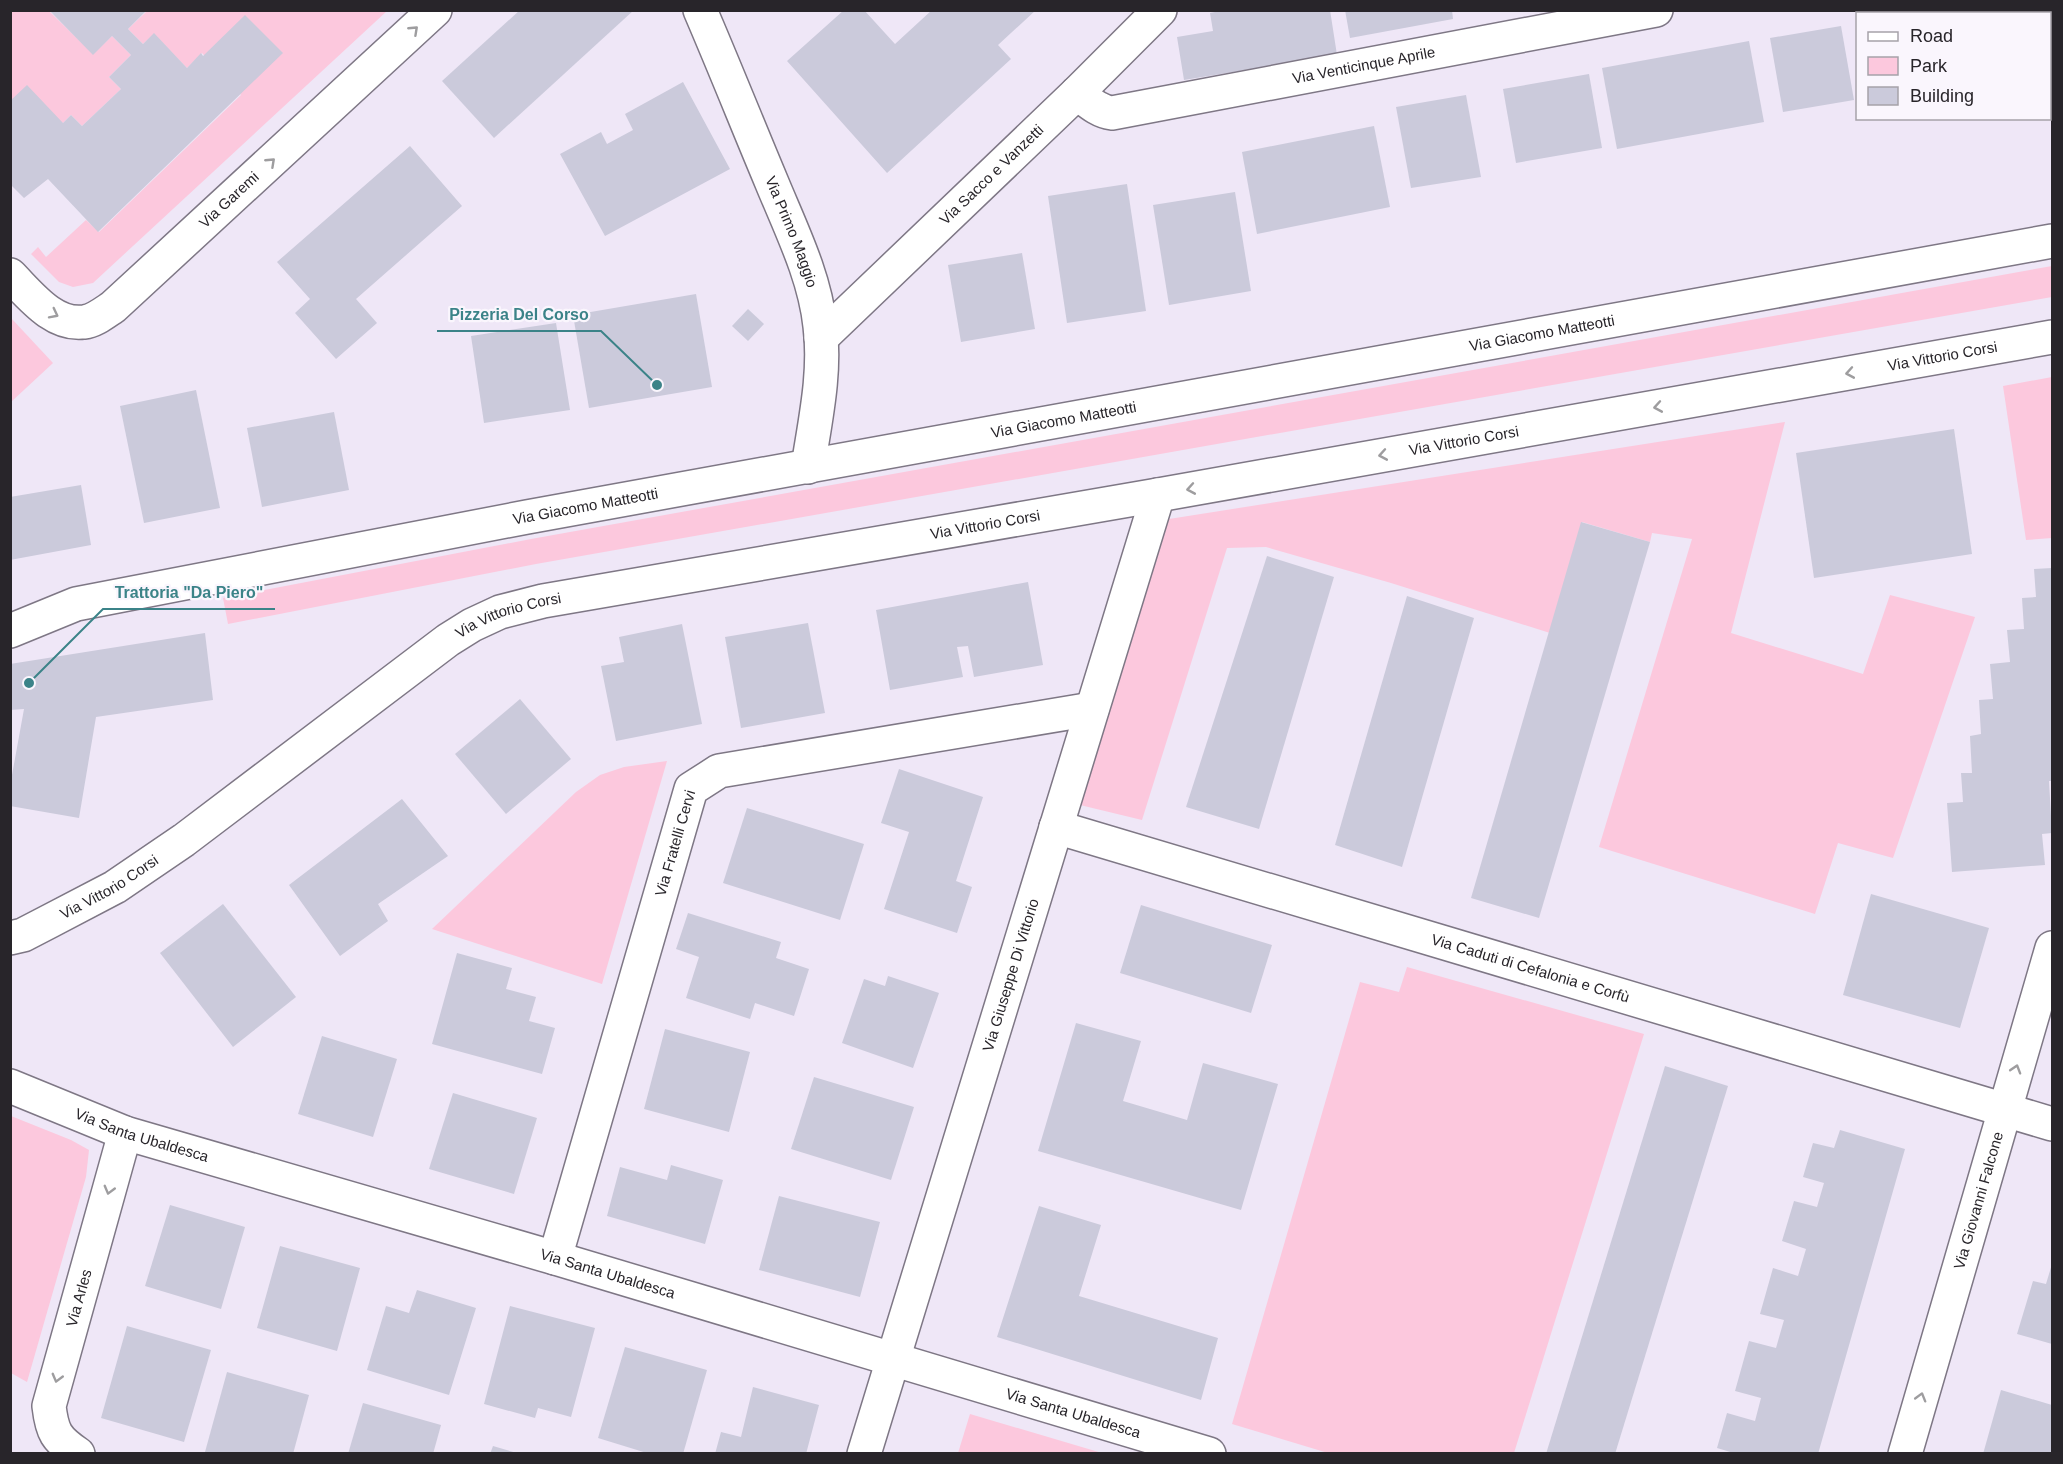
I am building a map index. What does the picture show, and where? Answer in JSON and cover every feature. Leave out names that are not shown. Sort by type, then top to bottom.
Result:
[{"type":"street","name":"Via Garemi","points":[[10,276],[45,310],[58,317],[70,322],[85,322],[100,316],[113,307],[435,10]]},
{"type":"street","name":"Via Primo Maggio","points":[[700,10],[795,240],[817,305],[822,361],[818,405],[808,466]]},
{"type":"street","name":"Via Sacco e Vanzetti","points":[[821,338],[1077,93],[1160,10]]},
{"type":"street","name":"Via Venticinque Aprile","points":[[1077,93],[1103,112],[1112,113],[1656,10]]},
{"type":"street","name":"Via Giacomo Matteotti","points":[[76,604],[527,517],[2052,241]]},
{"type":"street","name":"Via Vittorio Corsi","points":[[10,938],[32,930],[115,887],[184,840],[448,640],[471,625],[500,612],[543,601],[2052,338]]},
{"type":"street","name":"Via Giuseppe Di Vittorio","points":[[864,1454],[1158,495]]},
{"type":"street","points":[[10,610],[53,603],[76,604]]},
{"type":"street","points":[[10,631],[76,604]]},
{"type":"street","name":"Via Fratelli Cervi","points":[[555,1258],[691,789],[719,771],[1092,710]]},
{"type":"street","name":"Via Caduti di Cefalonia e Corfù","points":[[1056,827],[2052,1124]]},
{"type":"street","name":"Via Giovanni Falcone","points":[[1905,1454],[2052,948]]},
{"type":"street","name":"Via Santa Ubaldesca","points":[[10,1086],[124,1133],[555,1258],[1209,1454]]},
{"type":"street","name":"Via Arles","points":[[78,1454],[61,1441],[51,1425],[50,1406],[124,1133]]},
{"type":"green space","points":[[11,11],[49,11],[93,54],[112,36],[131,55],[109,77],[121,89],[82,126],[71,115],[63,123],[11,101]]},
{"type":"green space","points":[[147,11],[387,11],[93,283],[73,287],[59,282],[31,254],[38,247],[46,257],[86,220],[99,232],[241,95],[202,53],[187,68],[154,34],[143,44],[128,29]]},
{"type":"green space","points":[[2052,266],[2052,297],[536,564],[228,624],[223,598],[531,539]]},
{"type":"green space","points":[[11,318],[53,363],[11,402]]},
{"type":"green space","points":[[2052,377],[2052,538],[2026,540],[2003,386]]},
{"type":"green space","points":[[1785,422],[1731,633],[1863,674],[1890,595],[1975,617],[1893,858],[1838,843],[1815,914],[1599,847],[1692,539],[1652,533],[1650,542],[1582,522],[1550,633],[1266,547],[1227,548],[1142,820],[1080,805],[1169,519]]},
{"type":"green space","points":[[667,761],[602,984],[432,929],[576,792],[600,775],[624,767]]},
{"type":"green space","points":[[1407,967],[1644,1034],[1514,1453],[1328,1453],[1232,1424],[1360,982],[1399,992]]},
{"type":"green space","points":[[11,1116],[71,1140],[89,1150],[86,1177],[27,1382],[11,1373]]},
{"type":"green space","points":[[970,1414],[1102,1453],[958,1453]]},
{"type":"building","points":[[49,10],[147,10],[128,29],[143,44],[154,33],[187,68],[201,53],[203,56],[245,15],[283,53],[98,232],[48,179],[24,198],[10,184],[10,101],[27,85],[63,123],[71,115],[82,126],[121,89],[109,77],[131,55],[112,36],[93,55]]},
{"type":"building","points":[[520,10],[634,10],[494,138],[442,81]]},
{"type":"building","points":[[844,10],[864,10],[895,44],[932,10],[1036,10],[998,45],[1011,59],[887,173],[787,61]]},
{"type":"building","points":[[1225,10],[1330,10],[1337,55],[1184,80],[1177,37],[1213,31],[1210,13]]},
{"type":"building","points":[[1345,10],[1452,10],[1453,19],[1350,38]]},
{"type":"building","points":[[1876,10],[1912,10],[1912,12],[1876,12]]},
{"type":"building","points":[[1967,10],[1968,12],[1930,12]]},
{"type":"building","points":[[2005,10],[2052,10],[2052,73],[2051,12],[2005,12]]},
{"type":"building","points":[[1841,26],[1854,100],[1783,112],[1770,38]]},
{"type":"building","points":[[1749,41],[1764,122],[1617,149],[1602,68]]},
{"type":"building","points":[[1589,74],[1602,148],[1516,163],[1503,89]]},
{"type":"building","points":[[683,82],[730,169],[605,236],[560,154],[601,132],[607,144],[633,130],[625,114]]},
{"type":"building","points":[[1466,95],[1481,177],[1411,188],[1396,107]]},
{"type":"building","points":[[1374,126],[1390,207],[1257,234],[1242,152]]},
{"type":"building","points":[[410,146],[462,206],[356,299],[377,323],[336,359],[295,313],[310,299],[277,262]]},
{"type":"building","points":[[1127,184],[1146,311],[1067,323],[1048,196]]},
{"type":"building","points":[[1235,192],[1251,291],[1169,305],[1153,205]]},
{"type":"building","points":[[1022,253],[1035,329],[961,342],[948,265]]},
{"type":"building","points":[[696,294],[712,387],[589,408],[573,315]]},
{"type":"building","points":[[748,309],[764,324],[748,341],[732,326]]},
{"type":"building","points":[[556,323],[570,410],[484,423],[471,336]]},
{"type":"building","points":[[196,390],[220,508],[144,523],[120,406]]},
{"type":"building","points":[[334,412],[349,490],[262,507],[247,428]]},
{"type":"building","points":[[1954,429],[1972,554],[1814,578],[1796,453]]},
{"type":"building","points":[[81,485],[91,545],[10,560],[10,497]]},
{"type":"building","points":[[1581,522],[1650,542],[1539,918],[1471,898]]},
{"type":"building","points":[[1267,556],[1334,577],[1259,829],[1186,807]]},
{"type":"building","points":[[2052,568],[2052,781],[2049,781],[2052,833],[2042,834],[2045,865],[1952,872],[1947,803],[1963,802],[1961,773],[1972,773],[1970,736],[1981,734],[1979,700],[1993,699],[1990,664],[2010,662],[2007,630],[2024,629],[2022,598],[2036,597],[2034,569]]},
{"type":"building","points":[[1028,582],[1043,665],[974,677],[968,646],[957,647],[963,677],[890,690],[876,610]]},
{"type":"building","points":[[1407,596],[1474,618],[1402,867],[1335,845]]},
{"type":"building","points":[[808,623],[825,713],[741,728],[725,637]]},
{"type":"building","points":[[682,624],[702,724],[616,741],[601,666],[624,662],[619,637]]},
{"type":"building","points":[[205,633],[213,700],[96,717],[79,818],[10,806],[10,786],[24,709],[10,710],[10,664]]},
{"type":"building","points":[[520,699],[571,759],[506,814],[455,754]]},
{"type":"building","points":[[899,769],[983,797],[956,881],[972,887],[957,933],[884,909],[909,832],[881,823]]},
{"type":"building","points":[[402,799],[448,856],[378,904],[388,921],[340,956],[289,885]]},
{"type":"building","points":[[747,808],[864,844],[840,920],[723,883]]},
{"type":"building","points":[[1871,894],[1989,928],[1960,1028],[1843,995]]},
{"type":"building","points":[[223,904],[296,997],[233,1047],[160,953]]},
{"type":"building","points":[[1141,905],[1272,945],[1251,1013],[1120,973]]},
{"type":"building","points":[[688,913],[781,942],[776,958],[809,969],[794,1016],[755,1003],[750,1019],[686,998],[699,957],[676,949]]},
{"type":"building","points":[[457,953],[512,968],[506,989],[536,997],[529,1021],[555,1028],[542,1074],[432,1044]]},
{"type":"building","points":[[888,976],[939,993],[913,1068],[842,1043],[864,979],[885,986]]},
{"type":"building","points":[[1076,1023],[1141,1041],[1123,1101],[1187,1120],[1203,1063],[1278,1084],[1241,1210],[1038,1151]]},
{"type":"building","points":[[665,1029],[750,1052],[729,1132],[644,1109]]},
{"type":"building","points":[[322,1036],[397,1059],[373,1137],[298,1114]]},
{"type":"building","points":[[1665,1066],[1728,1086],[1615,1454],[1546,1454]]},
{"type":"building","points":[[814,1077],[914,1107],[891,1180],[791,1149]]},
{"type":"building","points":[[453,1093],[537,1118],[514,1194],[429,1169]]},
{"type":"building","points":[[1840,1130],[1905,1149],[1818,1454],[1737,1454],[1717,1448],[1727,1413],[1755,1421],[1761,1398],[1735,1391],[1749,1341],[1776,1348],[1784,1320],[1760,1314],[1773,1268],[1798,1276],[1806,1249],[1782,1241],[1794,1201],[1817,1207],[1824,1183],[1803,1177],[1813,1143],[1834,1148]]},
{"type":"building","points":[[671,1165],[723,1180],[705,1244],[607,1216],[620,1167],[667,1180]]},
{"type":"building","points":[[779,1196],[880,1222],[860,1297],[759,1270]]},
{"type":"building","points":[[170,1205],[245,1227],[221,1309],[145,1286]]},
{"type":"building","points":[[1039,1206],[1101,1225],[1079,1296],[1218,1338],[1201,1400],[997,1337]]},
{"type":"building","points":[[280,1246],[360,1268],[337,1351],[257,1328]]},
{"type":"building","points":[[2052,1264],[2052,1344],[2017,1334],[2033,1281],[2046,1284]]},
{"type":"building","points":[[417,1290],[476,1308],[449,1395],[367,1370],[386,1306],[409,1313]]},
{"type":"building","points":[[510,1306],[595,1328],[571,1417],[538,1408],[535,1418],[484,1404]]},
{"type":"building","points":[[127,1326],[211,1350],[184,1442],[101,1418]]},
{"type":"building","points":[[625,1347],[707,1370],[683,1454],[650,1454],[598,1438]]},
{"type":"building","points":[[227,1372],[309,1395],[293,1454],[210,1454],[205,1452]]},
{"type":"building","points":[[753,1387],[819,1405],[806,1454],[715,1454],[721,1432],[741,1437]]},
{"type":"building","points":[[2001,1390],[2052,1405],[2052,1454],[1983,1454]]},
{"type":"building","points":[[363,1403],[441,1425],[433,1454],[348,1454]]},
{"type":"building","points":[[493,1446],[517,1453],[517,1454],[490,1454]]},
{"type":"place","name":"Pizzeria Del Corso","points":[[657,385]]},
{"type":"place","name":"Trattoria \"Da Piero\"","points":[[29,683]]}]
